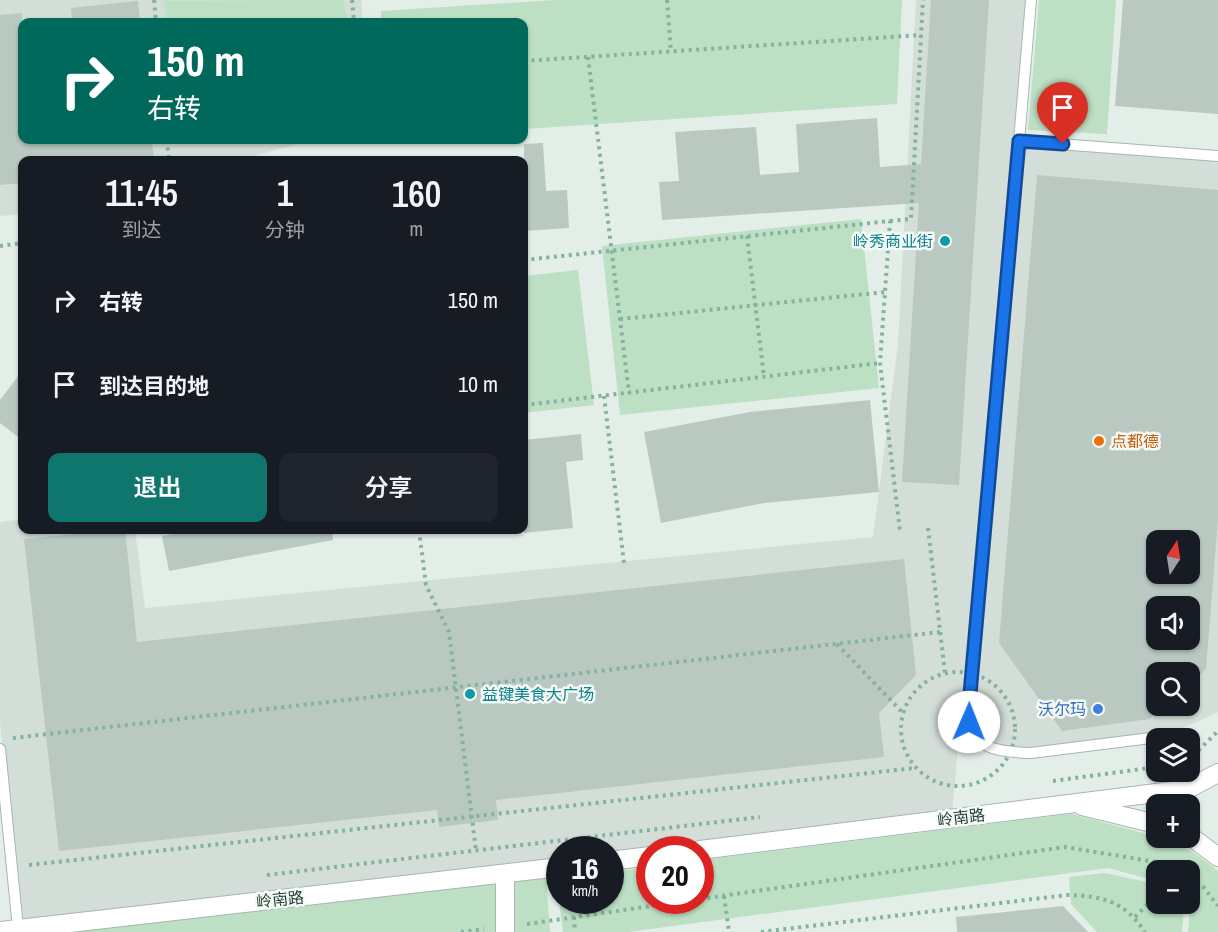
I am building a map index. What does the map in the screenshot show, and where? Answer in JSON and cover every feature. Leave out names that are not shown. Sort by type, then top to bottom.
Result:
[{"type":"street","name":"岭南路","points":[[714,848],[1188,789],[1218,773]]},
{"type":"street","points":[[1071,804],[1146,822]]},
{"type":"street","points":[[1200,844],[1218,857]]},
{"type":"street","name":"岭南路","points":[[9,929],[546,869]]},
{"type":"street","points":[[505,874],[505,929]]},
{"type":"lane","points":[[1031,0],[969,722],[976,738],[996,751],[1031,753],[1146,739]]},
{"type":"lane","points":[[1019,141],[1218,156]]},
{"type":"lane","points":[[0,749],[12,867],[9,929]]},
{"type":"lane","points":[[1186,782],[1188,789]]},
{"type":"path","points":[[154,0],[156,18]]},
{"type":"path","points":[[352,0],[354,18]]},
{"type":"path","points":[[667,0],[671,52]]},
{"type":"path","points":[[528,260],[912,219],[923,0]]},
{"type":"path","points":[[528,61],[921,35]]},
{"type":"path","points":[[588,57],[629,393]]},
{"type":"path","points":[[890,221],[880,363],[900,531]]},
{"type":"path","points":[[747,236],[764,377]]},
{"type":"path","points":[[0,246],[18,244]]},
{"type":"path","points":[[620,320],[886,292]]},
{"type":"path","points":[[528,405],[880,363]]},
{"type":"path","points":[[604,396],[624,563]]},
{"type":"path","points":[[928,528],[945,673]]},
{"type":"path","points":[[420,534],[426,585],[449,632],[473,816],[478,878]]},
{"type":"path","points":[[12,738],[940,633]]},
{"type":"path","points":[[837,644],[902,711]]},
{"type":"path","points":[[1200,748],[1218,731]]},
{"type":"path","points":[[12,867],[915,768]]},
{"type":"path","points":[[1053,781],[1146,768]]},
{"type":"path","points":[[263,876],[771,816]]},
{"type":"path","points":[[714,897],[1065,847],[1146,860]]},
{"type":"path","points":[[1200,884],[1218,906]]},
{"type":"path","points":[[761,932],[1067,895],[1090,896],[1117,903],[1135,916],[1145,932]]},
{"type":"path","points":[[724,896],[729,932]]},
{"type":"path","points":[[1135,916],[1146,906]]},
{"type":"path","points":[[461,932],[505,929],[636,908]]},
{"type":"path","points":[[574,917],[575,932]]},
{"type":"shaded area","points":[[0,0],[361,0],[363,18],[18,18],[18,144],[298,144],[253,156],[18,156],[18,214],[0,216]]},
{"type":"shaded area","name":"益键美食大广场","points":[[916,0],[1026,0],[952,814],[714,843],[714,836],[636,836],[636,852],[624,853],[624,836],[546,836],[546,863],[19,924],[0,720],[0,522],[18,520],[18,534],[136,534],[145,608],[873,537],[898,344]]},
{"type":"shaded area","points":[[1021,142],[1218,158],[1218,712],[1183,728],[1146,728],[1146,736],[1031,751],[996,748],[978,736],[973,723],[972,698]]},
{"type":"green space","points":[[344,0],[346,18],[166,18],[164,1]]},
{"type":"green space","points":[[555,0],[902,0],[897,104],[528,129],[528,18],[381,18],[381,11]]},
{"type":"green space","points":[[1039,0],[1116,0],[1107,134],[1028,130]]},
{"type":"green space","points":[[861,219],[879,388],[620,415],[602,246]]},
{"type":"green space","points":[[578,270],[594,405],[528,413],[528,276]]},
{"type":"green space","points":[[1071,814],[1146,834],[1146,848],[1185,848],[1218,871],[1218,932],[1188,932],[1190,914],[1200,914],[1200,860],[1146,860],[1146,878],[1108,868],[628,932],[563,932],[561,914],[624,914],[624,870],[636,869],[636,914],[714,914],[714,858]]},
{"type":"green space","points":[[1105,873],[1146,882],[1146,914],[1184,914],[1182,932],[1097,932],[1071,904],[1069,877]]},
{"type":"green space","points":[[546,875],[546,914],[549,914],[550,932],[36,932]]},
{"type":"building","name":"岭秀商业街","points":[[931,0],[989,0],[959,485],[902,482],[919,203],[662,220],[659,182],[679,181],[675,132],[756,127],[760,175],[799,172],[796,124],[877,118],[880,167],[921,164]]},
{"type":"building","points":[[1123,0],[1218,0],[1218,114],[1115,106]]},
{"type":"building","points":[[138,1],[140,18],[72,18],[71,8]]},
{"type":"building","points":[[22,13],[22,18],[18,18],[18,144],[152,144],[154,156],[18,156],[18,183],[0,185],[0,15]]},
{"type":"building","points":[[543,143],[546,191],[567,190],[569,228],[528,231],[528,156],[524,156],[524,144]]},
{"type":"building","points":[[1037,175],[1218,190],[1218,519],[1206,669],[1200,675],[1200,662],[1146,662],[1146,716],[1152,716],[1149,719],[1062,731],[999,643]]},
{"type":"building","points":[[18,376],[18,437],[0,423],[0,400]]},
{"type":"building","points":[[870,400],[879,492],[764,503],[661,523],[644,432],[750,412]]},
{"type":"building","points":[[581,434],[583,460],[566,462],[573,528],[528,533],[528,440]]},
{"type":"building","name":"益键美食大广场","points":[[73,534],[125,534],[137,642],[904,559],[916,675],[879,713],[884,757],[496,800],[498,820],[439,827],[437,810],[59,851],[24,539]]},
{"type":"building","points":[[173,534],[332,534],[333,540],[169,571],[162,536]]},
{"type":"building","points":[[1063,906],[1088,932],[957,932],[956,917]]},
{"type":"place","name":"岭秀商业街","points":[[945,241]]},
{"type":"place","name":"点都德","points":[[1099,441]]},
{"type":"place","name":"益键美食大广场","points":[[470,694]]},
{"type":"place","name":"沃尔玛","points":[[1098,709]]},
{"type":"route","points":[[969,722],[1019,141],[1063,144]]}]
